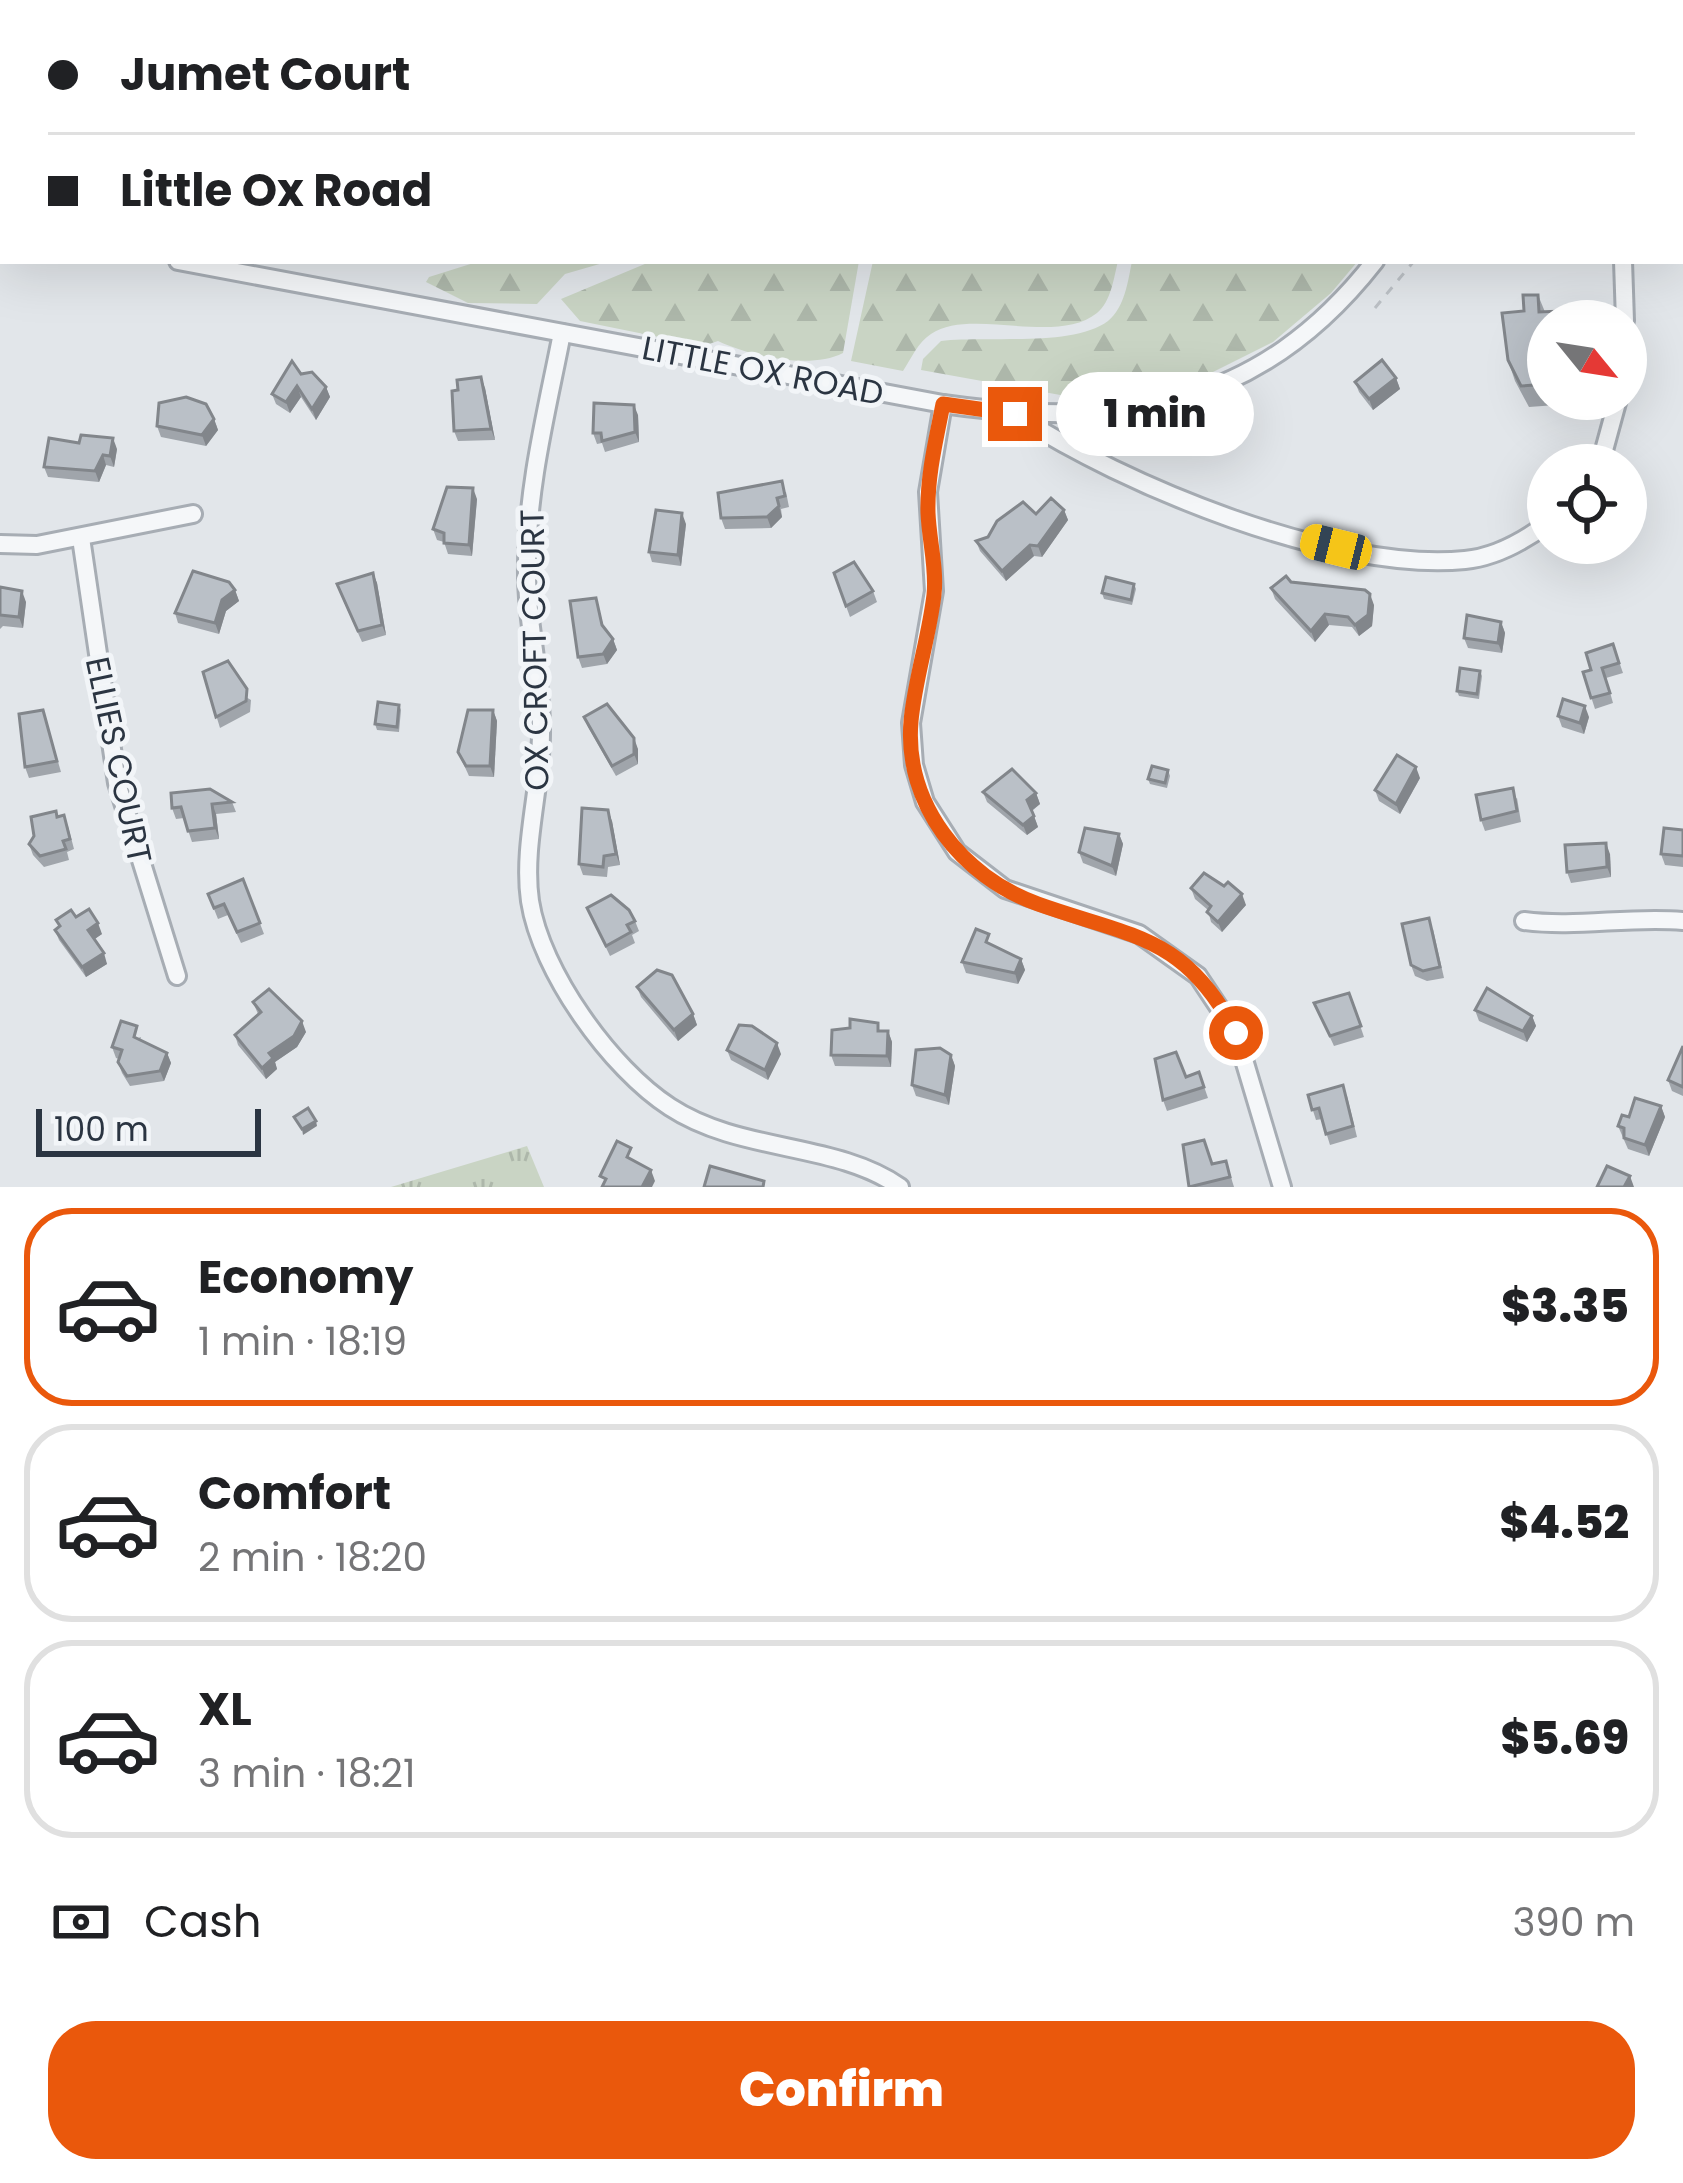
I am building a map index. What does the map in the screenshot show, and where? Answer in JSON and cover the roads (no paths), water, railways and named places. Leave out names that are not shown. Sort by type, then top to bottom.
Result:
[{"type":"street","name":"LITTLE OX ROAD","points":[[194,264],[1015,414],[1102,414],[1148,408],[1214,387],[1274,355],[1312,326],[1373,264]]},
{"type":"street","points":[[1624,264],[1625,300]]},
{"type":"street","name":"OX CROFT COURT","points":[[562,333],[533,486],[526,569],[541,728],[530,902],[542,941],[607,1053],[671,1108],[738,1139],[880,1173],[900,1187]]},
{"type":"street","points":[[943,404],[928,492],[934,591],[911,723],[914,765],[925,802],[957,852],[1005,890],[1150,939],[1198,976],[1236,1033],[1282,1187]]},
{"type":"street","points":[[1015,414],[1106,466],[1213,509],[1336,547],[1409,559],[1466,560],[1497,553],[1527,535]]},
{"type":"street","points":[[0,544],[81,538],[194,514]]},
{"type":"street","name":"ELLIES COURT","points":[[81,538],[117,783],[177,976]]},
{"type":"street","points":[[1525,921],[1562,926],[1614,919],[1683,921]]}]
